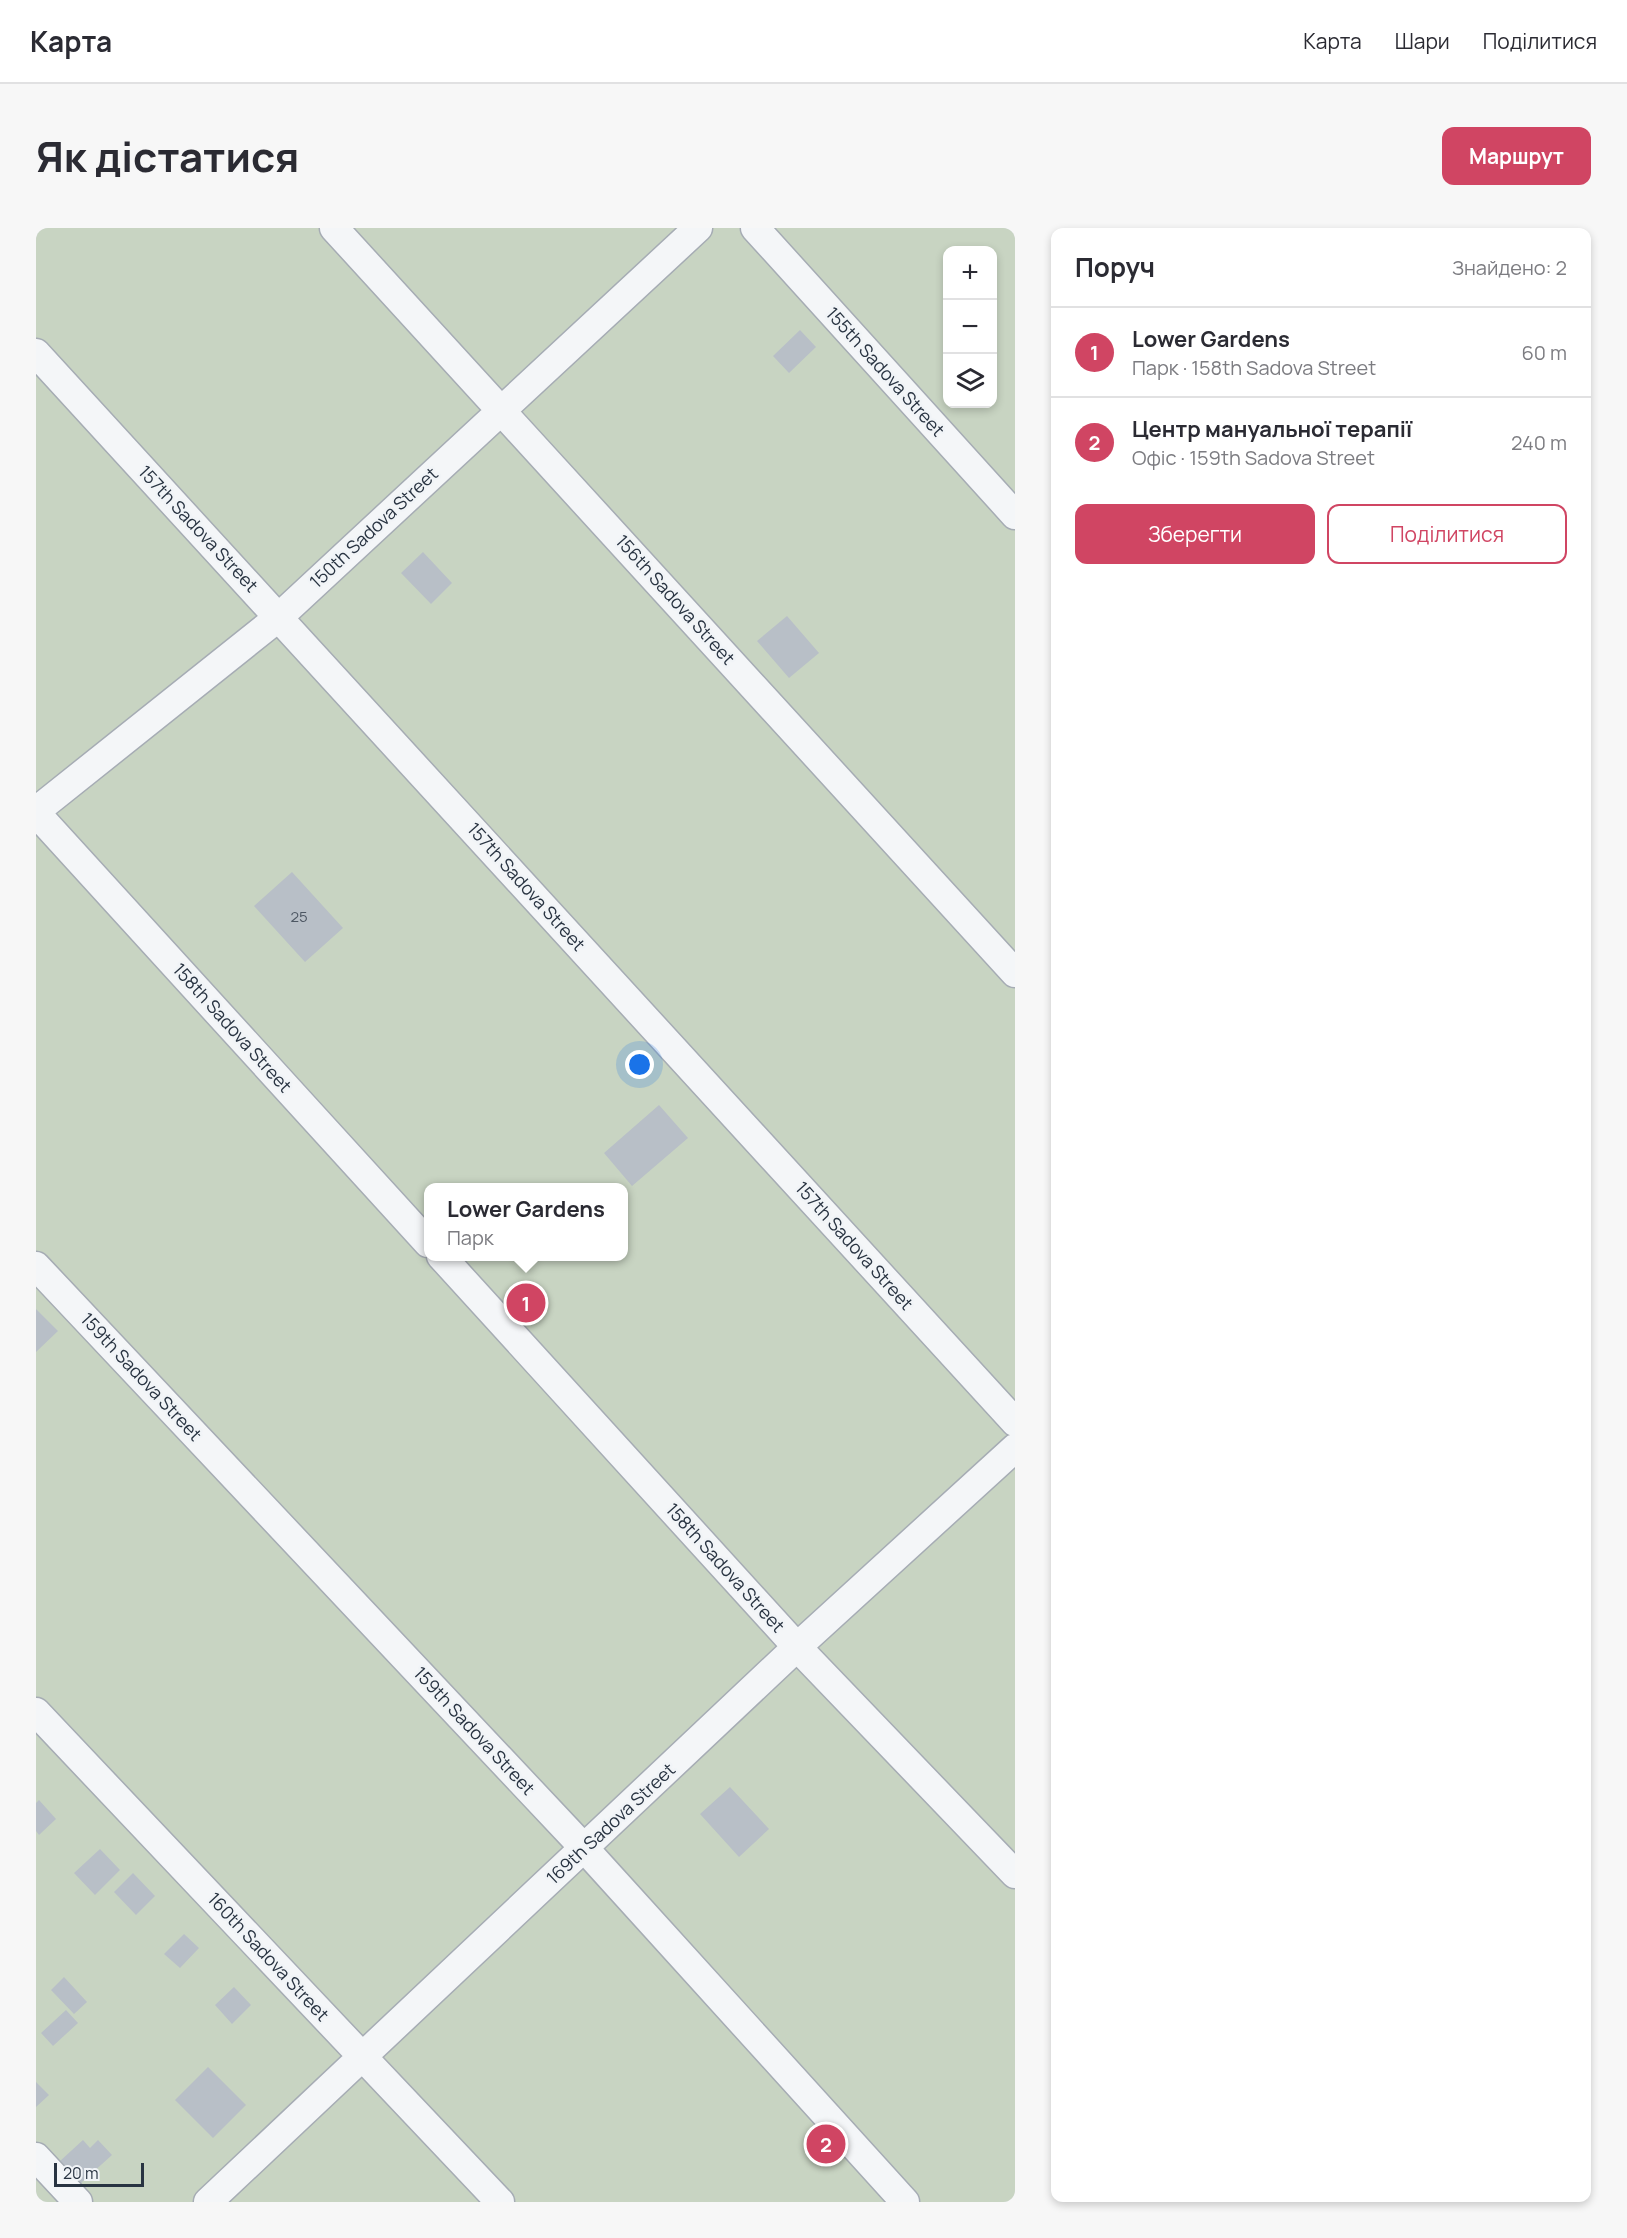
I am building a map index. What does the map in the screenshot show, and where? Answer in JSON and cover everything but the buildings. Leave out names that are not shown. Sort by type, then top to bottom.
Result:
[{"type":"street","name":"156th Sadova Street","points":[[334,228],[1015,973]]},
{"type":"street","name":"150th Sadova Street","points":[[36,812],[279,617],[698,228]]},
{"type":"street","name":"155th Sadova Street","points":[[755,228],[1015,515]]},
{"type":"street","name":"157th Sadova Street","points":[[36,353],[1015,1422]]},
{"type":"street","name":"158th Sadova Street","points":[[36,812],[424,1238]]},
{"type":"street","name":"158th Sadova Street","points":[[445,1261],[797,1647],[1015,1874]]},
{"type":"street","name":"159th Sadova Street","points":[[36,1266],[585,1849],[905,2202]]},
{"type":"street","name":"169th Sadova Street","points":[[208,2202],[797,1647],[1015,1448]]},
{"type":"street","name":"160th Sadova Street","points":[[36,1712],[500,2202]]},
{"type":"street","points":[[36,2157],[78,2202]]},
{"type":"green space","points":[[36,228],[1015,228],[1015,2202],[36,2202]]},
{"type":"place","name":"Lower Gardens","points":[[526,1303]]},
{"type":"place","name":"Центр мануальної терапії","points":[[826,2144]]}]
